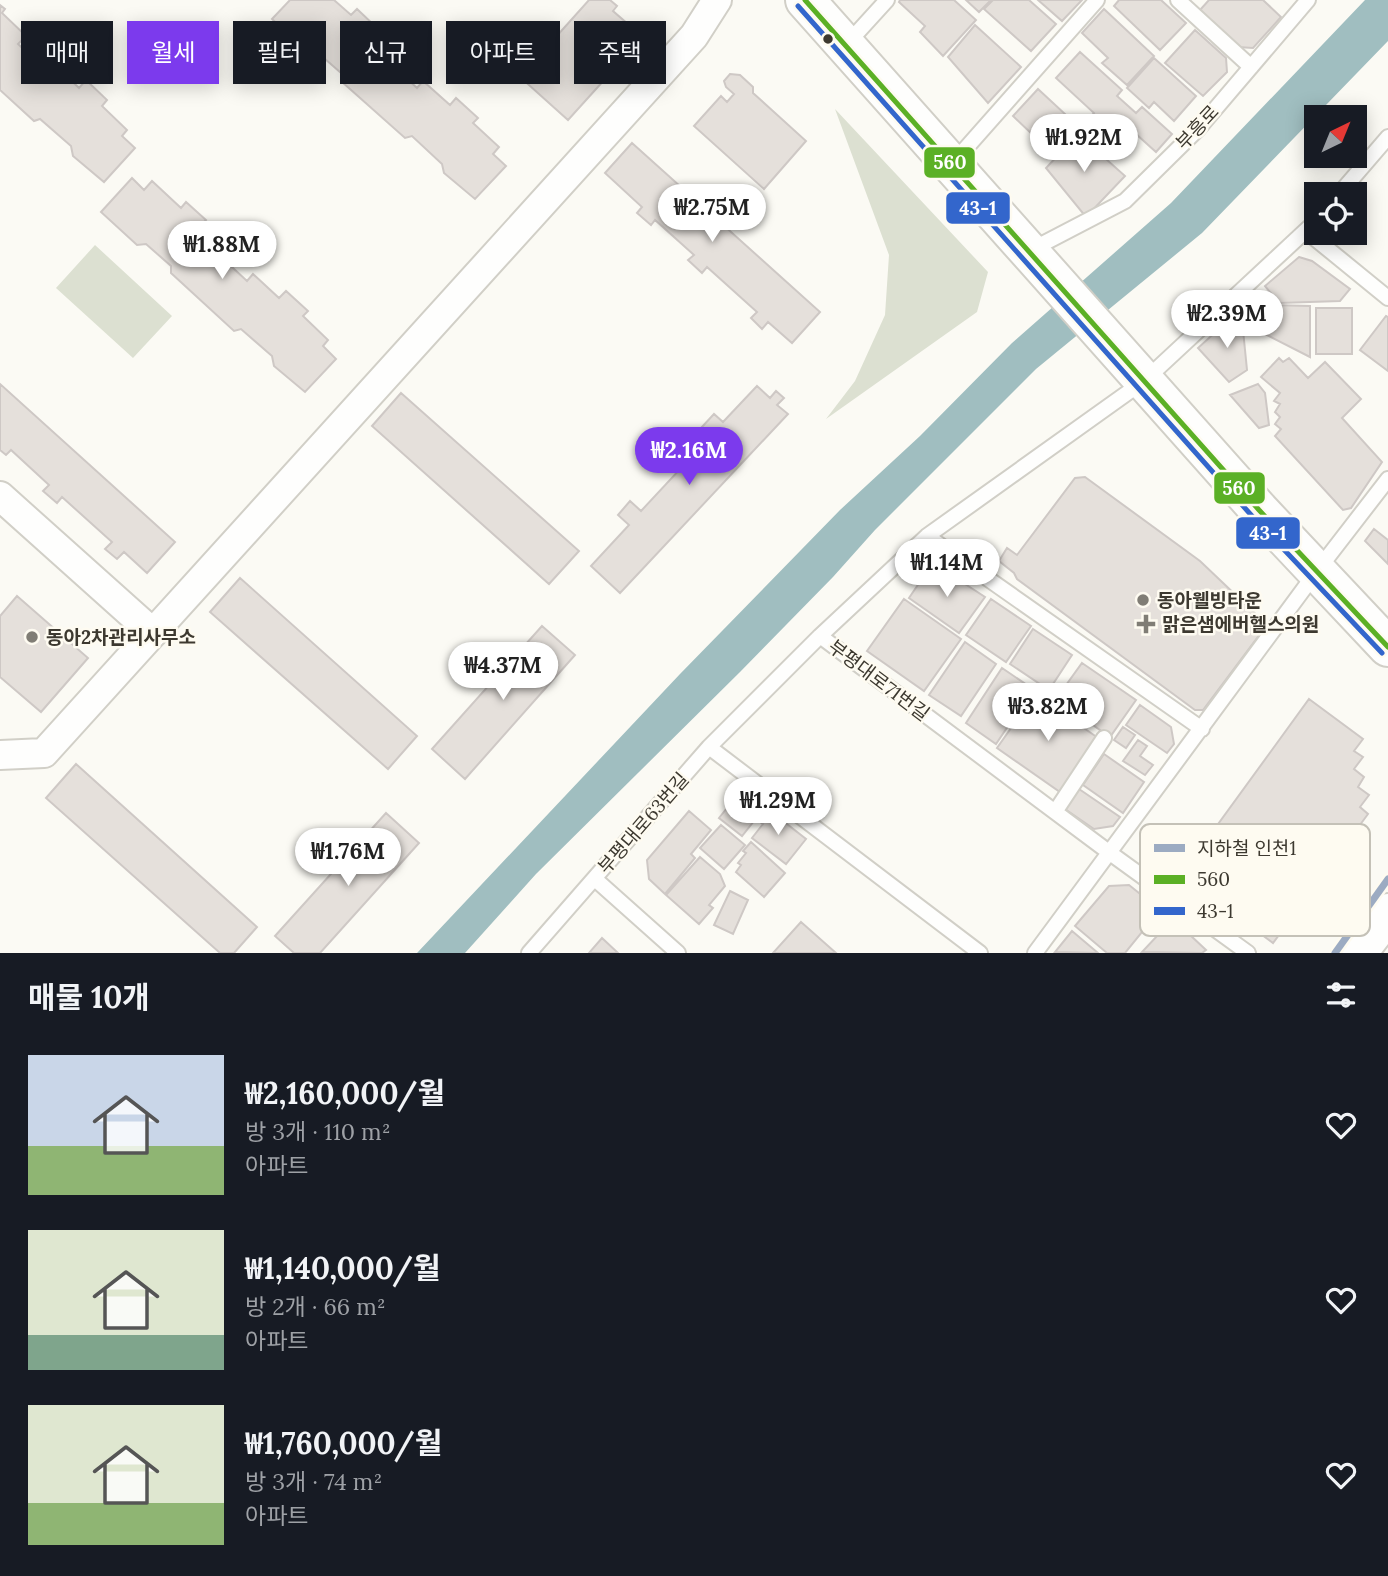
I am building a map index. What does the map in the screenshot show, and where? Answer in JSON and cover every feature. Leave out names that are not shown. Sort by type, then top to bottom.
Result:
[{"type":"main road","points":[[805,0],[1259,510],[1388,647]]},
{"type":"main road","points":[[1357,953],[1388,913]]},
{"type":"street","points":[[0,755],[44,753],[694,36],[717,0]]},
{"type":"street","points":[[0,496],[153,633]]},
{"type":"lane","points":[[846,45],[887,0]]},
{"type":"lane","points":[[952,164],[1097,0]]},
{"type":"lane","points":[[1178,0],[1251,67]]},
{"type":"lane","name":"부흥로","points":[[1029,251],[1125,201],[1199,128],[1308,0]]},
{"type":"lane","points":[[1349,182],[1388,137]]},
{"type":"lane","name":"부평대로71번길","points":[[1140,875],[820,636],[927,536],[1144,381],[1304,234]]},
{"type":"lane","points":[[1331,245],[1388,298]]},
{"type":"lane","points":[[1035,953],[1317,571],[1388,480]]},
{"type":"lane","points":[[927,536],[1202,729]]},
{"type":"lane","name":"부평대로63번길","points":[[678,953],[595,879],[709,747],[820,636]]},
{"type":"lane","points":[[1055,812],[1104,738]]},
{"type":"lane","points":[[709,747],[980,953]]},
{"type":"lane","points":[[529,953],[595,879]]},
{"type":"lane","name":"부평대로71번길","points":[[1225,936],[1248,953]]},
{"type":"shaded area","points":[[835,109],[988,272],[977,312],[826,419],[855,381],[885,315],[889,255]]},
{"type":"shaded area","points":[[95,245],[172,316],[133,358],[56,288]]},
{"type":"water","points":[[1365,0],[1388,0],[1388,41],[1326,105],[1304,105],[1304,128],[1202,233],[1036,369],[875,530],[740,672],[536,874],[465,953],[417,953],[680,674],[840,510],[920,436],[1012,343],[1171,203]]},
{"type":"building","points":[[290,0],[334,0],[351,15],[357,9],[370,21],[340,21],[340,72],[326,60],[326,21],[272,19]]},
{"type":"building","points":[[589,0],[610,0],[617,6],[613,11],[625,21],[574,21],[574,84],[601,84],[568,120],[528,84],[560,84],[560,32]]},
{"type":"building","points":[[954,0],[976,20],[943,56],[920,32],[925,26],[899,2]]},
{"type":"building","points":[[966,0],[991,0],[979,12]]},
{"type":"building","points":[[993,0],[1029,0],[1056,24],[1031,51],[984,9]]},
{"type":"building","points":[[1038,0],[1082,0],[1062,21]]},
{"type":"building","points":[[1119,0],[1161,0],[1186,23],[1160,50],[1114,6]]},
{"type":"building","points":[[1209,0],[1263,0],[1281,17],[1253,48],[1238,47],[1200,10]]},
{"type":"building","points":[[0,5],[5,9],[2,13],[21,31],[21,41],[18,44],[21,47],[21,84],[75,84],[79,88],[82,84],[90,84],[107,100],[102,106],[127,130],[122,136],[135,148],[104,182],[73,156],[71,146],[40,119],[34,121],[0,90]]},
{"type":"building","points":[[1104,9],[1154,56],[1127,85],[1102,63],[1108,58],[1082,33]]},
{"type":"building","points":[[975,25],[1021,67],[988,103],[948,57]]},
{"type":"building","points":[[1195,30],[1226,58],[1227,72],[1203,96],[1165,63]]},
{"type":"building","points":[[1080,52],[1122,90],[1117,96],[1136,113],[1142,107],[1172,134],[1156,152],[1126,125],[1109,143],[1086,122],[1094,113],[1056,78]]},
{"type":"building","points":[[1154,58],[1196,96],[1174,121],[1154,102],[1149,108],[1127,88]]},
{"type":"building","points":[[730,74],[740,75],[753,87],[753,93],[806,141],[764,189],[694,126],[721,96],[727,102],[734,94],[724,81]]},
{"type":"building","points":[[344,84],[413,84],[417,88],[420,84],[426,84],[450,105],[456,98],[478,118],[473,123],[499,147],[493,154],[506,166],[475,199],[444,173],[442,164],[412,136],[405,138]]},
{"type":"building","points":[[1038,89],[1079,127],[1054,155],[1013,116]]},
{"type":"building","points":[[1078,134],[1125,176],[1086,217],[1046,168]]},
{"type":"building","points":[[632,143],[820,312],[792,343],[768,322],[762,329],[751,318],[757,312],[707,267],[702,273],[688,260],[694,255],[655,220],[651,225],[637,213],[642,207],[605,173]]},
{"type":"building","points":[[132,178],[144,190],[152,181],[181,208],[186,202],[206,220],[203,223],[227,247],[219,255],[247,281],[253,274],[279,298],[286,291],[308,311],[303,316],[328,340],[323,346],[336,359],[305,392],[274,366],[272,356],[241,329],[234,331],[171,273],[171,266],[146,244],[137,245],[101,212]]},
{"type":"building","points":[[1299,257],[1312,261],[1350,289],[1340,301],[1279,303],[1265,286]]},
{"type":"building","points":[[1259,294],[1269,305],[1310,306],[1310,357],[1255,329],[1238,313]]},
{"type":"building","points":[[1316,308],[1352,308],[1352,354],[1316,354]]},
{"type":"building","points":[[1386,316],[1388,317],[1388,371],[1360,350]]},
{"type":"building","points":[[1231,318],[1243,330],[1247,370],[1229,382],[1198,348]]},
{"type":"building","points":[[1279,358],[1283,362],[1289,358],[1308,378],[1325,362],[1361,399],[1342,418],[1382,462],[1351,508],[1343,510],[1275,436],[1281,429],[1275,424],[1280,417],[1275,412],[1280,404],[1274,401],[1280,393],[1261,377]]},
{"type":"building","points":[[0,384],[175,542],[147,573],[124,552],[117,559],[105,549],[112,542],[62,497],[57,503],[43,491],[49,485],[11,450],[6,455],[0,450]]},
{"type":"building","points":[[1258,384],[1265,393],[1269,425],[1259,428],[1230,395]]},
{"type":"building","points":[[757,386],[770,398],[776,391],[784,398],[777,405],[788,414],[620,593],[591,566],[629,525],[618,515],[630,501],[641,511],[710,437],[701,428],[714,414],[723,422]]},
{"type":"building","points":[[401,393],[579,551],[549,584],[372,426]]},
{"type":"building","name":"동아웰빙타운","points":[[1085,477],[1200,561],[1263,621],[1263,630],[1203,710],[1195,710],[1017,579],[1014,573],[999,561],[1007,548],[1017,555],[1075,478]]},
{"type":"building","points":[[1374,529],[1388,540],[1388,564],[1365,541]]},
{"type":"building","points":[[928,570],[945,571],[985,597],[959,633],[909,598]]},
{"type":"building","points":[[240,578],[417,736],[388,769],[210,612]]},
{"type":"building","name":"동아2차관리사무소","points":[[17,596],[88,658],[41,712],[0,677],[0,616]]},
{"type":"building","points":[[904,599],[961,639],[924,691],[867,651]]},
{"type":"building","points":[[991,599],[1031,626],[1006,662],[966,635]]},
{"type":"building","points":[[542,626],[575,655],[465,779],[432,749]]},
{"type":"building","points":[[1033,629],[1072,655],[1049,690],[1010,664]]},
{"type":"building","points":[[965,642],[996,664],[961,716],[929,695]]},
{"type":"building","points":[[1082,663],[1136,700],[1110,737],[1056,699]]},
{"type":"building","points":[[1002,668],[1033,689],[996,744],[966,723]]},
{"type":"building","points":[[1035,694],[1098,738],[1060,792],[997,748]]},
{"type":"building","points":[[1309,699],[1363,739],[1354,751],[1363,757],[1354,769],[1364,777],[1358,787],[1369,795],[1360,807],[1368,814],[1361,824],[1218,824]]},
{"type":"building","points":[[1140,705],[1171,727],[1174,744],[1167,753],[1126,725]]},
{"type":"building","points":[[1123,727],[1135,735],[1126,748],[1114,740]]},
{"type":"building","points":[[1138,740],[1147,746],[1140,756],[1153,765],[1145,775],[1123,761]]},
{"type":"building","points":[[1104,754],[1144,782],[1123,813],[1083,785]]},
{"type":"building","points":[[76,764],[257,927],[234,953],[220,953],[46,798]]},
{"type":"building","points":[[743,788],[766,806],[742,836],[719,818]]},
{"type":"building","points":[[1079,789],[1120,817],[1113,826],[1094,829],[1065,809]]},
{"type":"building","points":[[769,810],[806,839],[786,864],[752,838],[763,824],[760,822]]},
{"type":"building","points":[[689,811],[711,830],[691,854],[695,858],[665,894],[649,879],[647,860]]},
{"type":"building","points":[[386,813],[419,843],[320,953],[294,953],[275,936]]},
{"type":"building","points":[[721,825],[745,845],[724,869],[700,848]]},
{"type":"building","points":[[751,842],[785,873],[764,897],[736,872],[741,865],[738,863],[746,853],[743,851]]},
{"type":"building","points":[[700,857],[720,874],[725,886],[709,905],[713,908],[699,924],[666,895]]},
{"type":"building","points":[[1129,885],[1140,894],[1140,935],[1125,953],[1107,953],[1075,926],[1109,886]]},
{"type":"building","points":[[730,891],[748,900],[733,934],[714,925]]},
{"type":"building","points":[[801,922],[836,953],[773,953]]},
{"type":"building","points":[[1072,931],[1098,953],[1055,952]]},
{"type":"building","points":[[1157,936],[1191,936],[1206,950],[1202,953],[1142,952]]},
{"type":"building","points":[[1264,936],[1278,936],[1273,943]]},
{"type":"building","points":[[602,938],[618,953],[589,953]]},
{"type":"metro line","name":"인천1","points":[[1370,904],[1388,879]]},
{"type":"metro line","name":"인천1","points":[[1335,953],[1347,936]]},
{"type":"transit line","name":"560","points":[[805,0],[1259,510],[1388,647]]},
{"type":"transit line","name":"43-1","points":[[798,6],[1252,516],[1382,653]]},
{"type":"place","name":"동아웰빙타운","points":[[1143,600]]},
{"type":"place","name":"맑은샘에버헬스의원","points":[[1146,624]]},
{"type":"place","name":"동아2차관리사무소","points":[[32,637]]}]
